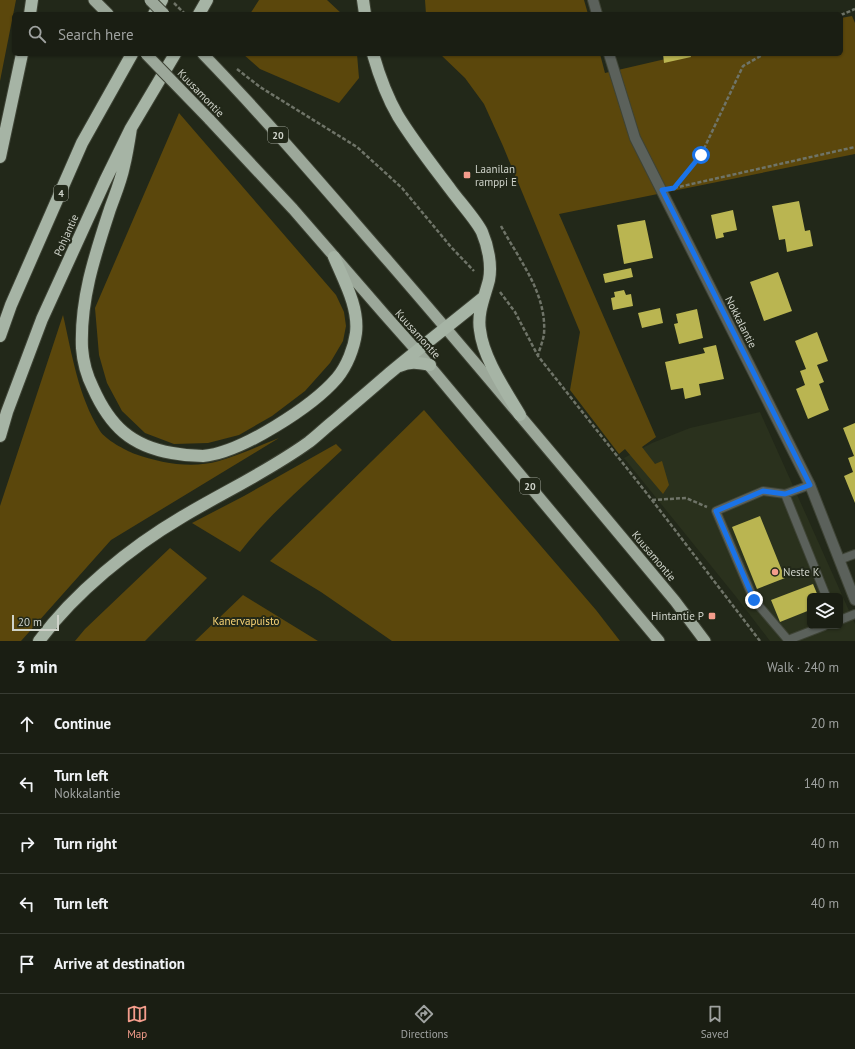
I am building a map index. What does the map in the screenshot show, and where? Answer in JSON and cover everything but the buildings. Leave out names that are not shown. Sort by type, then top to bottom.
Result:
[{"type":"highway","points":[[30,12],[32,0]]},
{"type":"highway","points":[[94,0],[106,12]]},
{"type":"highway","points":[[150,0],[162,12]]},
{"type":"highway","points":[[155,12],[162,0]]},
{"type":"highway","points":[[200,12],[207,0]]},
{"type":"highway","points":[[363,0],[365,12]]},
{"type":"highway","points":[[0,157],[22,56]]},
{"type":"highway","name":"Pohjantie","points":[[0,336],[11,305],[82,143],[131,56]]},
{"type":"highway","name":"Kuusamontie","points":[[148,56],[294,209],[334,257],[430,365],[659,641]]},
{"type":"highway","name":"Pohjantie","points":[[0,436],[7,412],[42,319],[105,181],[131,128],[174,56]]},
{"type":"highway","name":"Kuusamontie","points":[[205,56],[325,188],[446,328],[670,595],[705,641]]},
{"type":"highway","points":[[375,56],[385,89],[398,116],[481,231],[486,244],[489,267],[489,278],[480,320],[482,340],[497,374],[520,415]]},
{"type":"highway","points":[[131,128],[124,167],[95,256],[83,307],[82,350],[87,375],[98,400],[113,424],[124,434],[152,449],[183,455],[204,456],[223,451],[258,436],[299,410],[324,391],[338,377],[348,360],[356,333],[356,320],[353,303],[334,257]]},
{"type":"highway","points":[[39,641],[48,629],[106,571],[152,535],[310,442],[397,367],[484,297]]},
{"type":"highway","points":[[397,367],[407,363],[418,362],[430,365]]},
{"type":"street","points":[[593,0],[596,12]]},
{"type":"street","name":"Nokkalantie","points":[[610,56],[635,138],[810,485],[855,600]]},
{"type":"lane","points":[[810,485],[785,494],[763,491],[716,511],[754,600],[788,640],[816,629]]},
{"type":"lane","points":[[785,494],[825,593]]},
{"type":"lane","points":[[839,560],[855,554]]},
{"type":"lane","points":[[843,619],[855,614]]},
{"type":"path","points":[[172,0],[183,12]]},
{"type":"path","points":[[843,14],[855,9]]},
{"type":"path","points":[[674,188],[701,155],[743,66],[760,56]]},
{"type":"path","points":[[236,68],[260,87],[357,147],[402,188],[451,247],[474,270]]},
{"type":"path","points":[[662,190],[855,147]]},
{"type":"path","points":[[501,226],[513,249],[529,273],[542,305],[544,334],[538,356]]},
{"type":"path","points":[[499,290],[515,312],[538,356],[652,500],[760,641]]},
{"type":"path","points":[[652,500],[686,498],[716,511]]},
{"type":"shaded area","points":[[760,412],[841,593],[807,593],[807,629],[843,629],[843,597],[855,624],[855,641],[770,641],[624,458],[652,443],[690,428]]},
{"type":"green space","points":[[0,0],[16,0],[14,12],[12,12],[12,20],[0,81]]},
{"type":"green space","points":[[259,0],[327,0],[340,12],[251,12]]},
{"type":"green space","points":[[425,0],[584,0],[587,12],[426,12]]},
{"type":"green space","points":[[852,16],[855,23],[855,154],[559,214],[656,437],[642,447],[655,464],[662,461],[669,485],[663,494],[625,449],[619,454],[570,390],[580,332],[503,146],[484,104],[465,78],[442,56],[601,56],[605,73],[678,56],[843,56],[843,18]]},
{"type":"green space","points":[[245,56],[357,56],[359,78],[339,103],[260,69]]},
{"type":"green space","points":[[179,113],[336,295],[344,312],[346,326],[343,341],[330,363],[305,391],[272,416],[239,435],[208,443],[174,444],[145,433],[122,411],[107,383],[99,355],[95,308]]},
{"type":"green space","points":[[63,315],[81,389],[92,418],[100,431],[107,438],[121,447],[135,454],[155,460],[176,464],[198,465],[226,459],[279,438],[111,540],[21,641],[0,641],[0,506]]},
{"type":"green space","points":[[424,410],[596,610],[620,641],[392,641],[321,592],[270,561]]},
{"type":"green space","points":[[336,444],[342,450],[263,525],[240,552],[192,523],[244,496]]},
{"type":"green space","points":[[170,548],[207,578],[145,641],[75,641],[85,629]]},
{"type":"green space","name":"Kanervapuisto","points":[[243,595],[318,641],[195,641]]},
{"type":"place","name":"Laanilan ramppi E","points":[[467,175]]},
{"type":"place","name":"Neste K","points":[[775,572]]},
{"type":"place","name":"Hintantie P","points":[[712,616]]},
{"type":"route","points":[[701,155],[674,188],[662,190],[810,485],[785,494],[763,491],[716,511],[754,600]]}]
